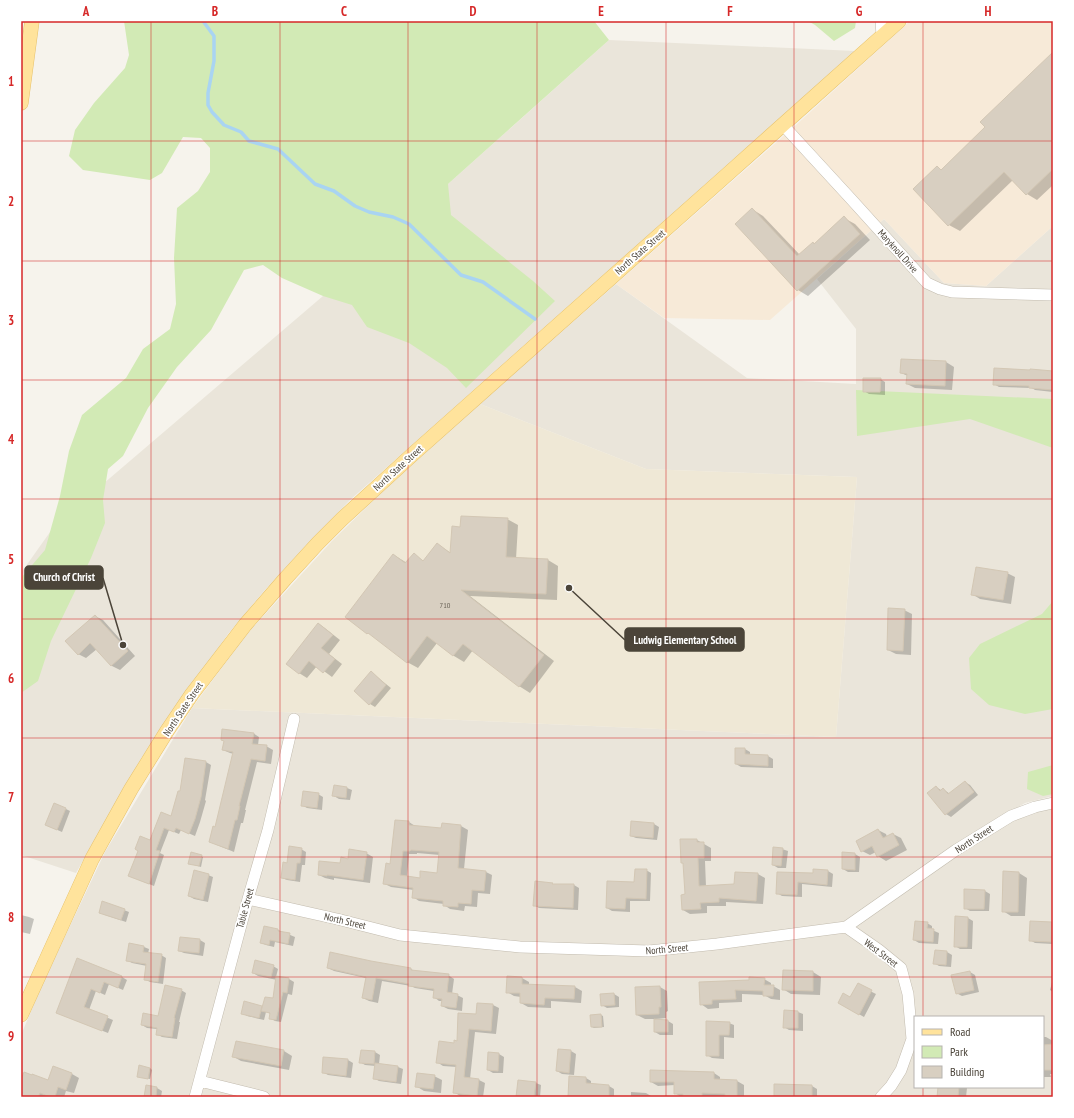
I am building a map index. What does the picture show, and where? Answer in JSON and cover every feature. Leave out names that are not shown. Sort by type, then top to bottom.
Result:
[{"type":"main road","points":[[21,103],[32,21]]},
{"type":"main road","name":"North State Street","points":[[21,1015],[92,859],[127,796],[192,694],[245,625],[285,579],[318,543],[412,454],[899,21]]},
{"type":"street","points":[[881,21],[882,36]]},
{"type":"street","name":"Maryknoll Drive","points":[[783,125],[927,282],[940,289],[952,292],[1053,295]]},
{"type":"street","name":"Table Street","points":[[195,1097],[268,830],[294,719]]},
{"type":"street","name":"North Street","points":[[248,899],[400,935],[520,947],[649,951],[717,944],[846,927],[956,850],[1011,816],[1035,807],[1053,803]]},
{"type":"street","name":"West Street","points":[[846,927],[902,968],[908,994],[912,1039],[901,1070],[891,1086],[881,1097]]},
{"type":"street","points":[[200,1081],[264,1097]]},
{"type":"shaded area","points":[[910,21],[1053,21],[1053,226],[986,286],[944,283],[884,219],[770,320],[664,318],[616,284],[796,125]]},
{"type":"shaded area","points":[[609,40],[855,51],[350,500],[302,550],[264,591],[228,634],[142,757],[76,873],[21,855],[21,573],[55,525],[323,296]]},
{"type":"shaded area","points":[[884,219],[944,283],[986,286],[1053,226],[1053,796],[1025,803],[994,821],[1053,808],[1053,1097],[21,1097],[21,1035],[43,983],[105,852],[192,708],[836,737],[857,477],[646,469],[480,404],[616,284],[747,378],[856,384],[856,329],[817,279]]},
{"type":"shaded area","points":[[480,404],[646,469],[857,477],[836,737],[192,708],[246,635],[332,541],[415,460]]},
{"type":"green space","points":[[124,21],[594,21],[609,40],[448,184],[451,215],[533,281],[555,301],[466,388],[447,368],[409,343],[367,327],[352,305],[323,296],[282,278],[263,265],[244,270],[211,330],[177,367],[148,408],[123,456],[108,469],[103,500],[105,523],[91,558],[51,641],[38,681],[21,693],[21,578],[45,550],[60,496],[69,451],[82,415],[126,378],[143,349],[170,329],[176,304],[174,258],[177,208],[198,191],[210,172],[210,148],[201,138],[183,137],[162,173],[150,180],[83,170],[69,156],[75,130],[94,103],[125,68],[129,55]]},
{"type":"green space","points":[[808,21],[856,21],[855,28],[834,41]]},
{"type":"green space","points":[[856,390],[1053,399],[1053,448],[970,419],[857,436]]},
{"type":"green space","points":[[1053,601],[1053,709],[1025,714],[989,705],[971,689],[969,658],[980,644],[1042,614]]},
{"type":"green space","points":[[1053,765],[1053,794],[1043,796],[1027,789],[1028,772]]},
{"type":"building","points":[[1053,52],[1053,169],[1026,195],[1004,172],[948,226],[913,189],[937,166],[941,170],[985,127],[980,122]]},
{"type":"building","points":[[752,208],[797,256],[813,242],[814,244],[844,216],[860,234],[797,291],[735,224]]},
{"type":"building","points":[[901,359],[946,361],[945,386],[906,384],[907,374],[900,373]]},
{"type":"building","points":[[994,368],[1053,371],[1053,390],[1029,388],[1029,386],[993,385]]},
{"type":"building","points":[[863,378],[881,378],[880,392],[863,392]]},
{"type":"building","points":[[461,516],[508,518],[506,557],[548,559],[546,594],[461,590],[544,655],[519,687],[463,644],[453,656],[427,636],[407,663],[345,617],[393,554],[405,563],[414,553],[423,561],[437,543],[450,553],[452,526],[460,527]]},
{"type":"building","points":[[976,567],[1008,572],[1003,600],[971,595]]},
{"type":"building","points":[[888,608],[905,609],[903,651],[887,650]]},
{"type":"building","points":[[95,615],[128,651],[111,666],[90,643],[78,655],[65,641]]},
{"type":"building","points":[[318,623],[333,635],[321,648],[335,659],[323,673],[309,661],[299,674],[286,664]]},
{"type":"building","points":[[371,671],[386,685],[369,705],[354,691]]},
{"type":"building","points":[[222,729],[254,733],[252,744],[267,745],[265,761],[251,759],[237,820],[235,820],[228,849],[209,842],[213,826],[215,827],[233,752],[222,750],[224,741],[221,740]]},
{"type":"building","points":[[735,748],[745,748],[745,754],[768,755],[768,766],[735,764]]},
{"type":"building","points":[[185,758],[206,761],[201,797],[189,834],[176,828],[174,832],[164,828],[156,850],[160,851],[149,884],[128,876],[138,851],[135,849],[140,836],[150,840],[161,812],[171,816],[178,791],[180,791]]},
{"type":"building","points":[[965,781],[974,792],[945,815],[927,793],[936,786],[940,791],[943,788],[948,794]]},
{"type":"building","points":[[334,785],[347,787],[346,798],[332,796]]},
{"type":"building","points":[[303,791],[319,793],[317,808],[301,806]]},
{"type":"building","points":[[54,803],[66,808],[57,830],[45,825]]},
{"type":"building","points":[[395,820],[409,821],[409,825],[441,828],[442,823],[461,825],[458,868],[486,871],[484,891],[472,890],[471,904],[458,903],[458,907],[443,906],[443,901],[412,898],[413,888],[383,884],[386,863],[390,864]],"holes":[[[411,850],[439,852],[437,873],[420,871],[420,878],[400,875],[403,851]]]},
{"type":"building","points":[[631,821],[654,823],[653,838],[630,836]]},
{"type":"building","points":[[878,829],[883,838],[893,833],[899,845],[877,857],[872,846],[861,852],[856,841]]},
{"type":"building","points":[[680,839],[697,839],[697,842],[704,842],[704,858],[698,858],[699,886],[734,884],[735,872],[758,873],[756,901],[719,898],[719,902],[700,903],[701,909],[682,910],[681,895],[685,894]]},
{"type":"building","points":[[289,846],[302,848],[300,863],[297,863],[295,880],[281,878],[283,862],[287,863]]},
{"type":"building","points":[[773,847],[783,848],[781,866],[772,865]]},
{"type":"building","points":[[349,849],[367,852],[363,880],[318,875],[319,861],[340,863],[341,857],[348,859]]},
{"type":"building","points":[[191,852],[202,855],[199,866],[188,864]]},
{"type":"building","points":[[842,852],[855,853],[855,870],[842,869]]},
{"type":"building","points":[[635,869],[647,869],[646,899],[626,898],[625,909],[606,908],[607,881],[634,882]]},
{"type":"building","points":[[813,869],[828,870],[827,885],[798,882],[797,895],[776,894],[777,872],[813,873]]},
{"type":"building","points":[[194,870],[209,874],[203,900],[188,896]]},
{"type":"building","points":[[1003,871],[1019,872],[1018,912],[1002,912]]},
{"type":"building","points":[[535,881],[553,883],[552,884],[574,884],[573,908],[533,906]]},
{"type":"building","points":[[964,889],[985,890],[984,909],[964,909]]},
{"type":"building","points":[[102,901],[125,909],[121,920],[99,913]]},
{"type":"building","points":[[955,916],[968,917],[967,947],[954,947]]},
{"type":"building","points":[[915,921],[928,922],[927,928],[934,929],[933,942],[913,940]]},
{"type":"building","points":[[1030,921],[1052,922],[1051,942],[1029,941]]},
{"type":"building","points":[[264,926],[290,933],[288,944],[270,940],[269,945],[260,943]]},
{"type":"building","points":[[180,937],[200,939],[199,953],[178,951]]},
{"type":"building","points":[[129,943],[144,946],[143,952],[162,954],[158,982],[144,980],[146,964],[126,961]]},
{"type":"building","points":[[935,950],[947,951],[946,965],[933,964]]},
{"type":"building","points":[[330,952],[411,968],[411,970],[449,974],[447,992],[458,994],[456,1008],[441,1006],[442,999],[433,998],[434,989],[408,986],[409,984],[376,978],[372,1000],[362,998],[366,977],[327,968]]},
{"type":"building","points":[[77,958],[122,976],[118,988],[104,982],[100,993],[91,989],[84,1007],[108,1016],[102,1031],[56,1013]]},
{"type":"building","points":[[255,960],[274,965],[271,977],[252,973]]},
{"type":"building","points":[[783,970],[813,971],[813,991],[782,990]]},
{"type":"building","points":[[970,971],[974,990],[956,994],[951,975]]},
{"type":"building","points":[[276,976],[289,978],[287,993],[283,992],[276,1020],[269,1019],[270,1013],[261,1011],[265,997],[273,998]]},
{"type":"building","points":[[507,976],[522,977],[522,984],[575,986],[574,999],[545,998],[544,1005],[520,1003],[520,993],[506,993]]},
{"type":"building","points":[[749,977],[765,978],[764,985],[774,985],[773,996],[763,996],[763,991],[735,990],[736,999],[712,1000],[712,1004],[700,1005],[699,982],[749,980]]},
{"type":"building","points":[[858,983],[872,990],[859,1015],[838,1003],[843,993],[850,997]]},
{"type":"building","points":[[165,985],[182,989],[174,1018],[172,1037],[156,1035],[157,1028],[141,1025],[143,1013],[158,1016]]},
{"type":"building","points":[[660,986],[661,1007],[659,1007],[659,1014],[636,1015],[635,987]]},
{"type":"building","points":[[614,993],[615,1005],[601,1006],[600,994]]},
{"type":"building","points":[[244,1001],[262,1006],[259,1018],[241,1014]]},
{"type":"building","points":[[477,1003],[493,1004],[491,1031],[469,1029],[464,1077],[479,1079],[477,1096],[453,1093],[456,1065],[436,1063],[439,1041],[454,1043],[454,1040],[457,1041],[458,1013],[476,1014]]},
{"type":"building","points":[[784,1010],[798,1011],[798,1028],[783,1028]]},
{"type":"building","points":[[601,1014],[602,1027],[591,1027],[590,1015]]},
{"type":"building","points":[[654,1019],[668,1020],[668,1032],[654,1032]]},
{"type":"building","points":[[706,1021],[730,1022],[729,1035],[719,1035],[719,1056],[706,1056]]},
{"type":"building","points":[[236,1041],[284,1050],[281,1066],[232,1057]]},
{"type":"building","points":[[1053,1044],[1053,1070],[1044,1070],[1044,1045]]},
{"type":"building","points":[[558,1049],[571,1050],[569,1073],[556,1071]]},
{"type":"building","points":[[361,1050],[375,1051],[374,1064],[359,1063]]},
{"type":"building","points":[[488,1052],[499,1053],[498,1071],[487,1070]]},
{"type":"building","points":[[323,1057],[348,1059],[346,1076],[322,1073]]},
{"type":"building","points":[[375,1063],[398,1066],[396,1082],[373,1079]]},
{"type":"building","points":[[139,1065],[150,1068],[148,1079],[137,1077]]},
{"type":"building","points":[[53,1066],[72,1073],[66,1090],[58,1087],[55,1097],[50,1097],[40,1093],[38,1097],[21,1097],[21,1080],[24,1072],[48,1080]]},
{"type":"building","points":[[650,1070],[714,1072],[714,1079],[737,1080],[737,1097],[725,1097],[725,1094],[702,1093],[702,1097],[683,1097],[683,1094],[674,1094],[674,1082],[650,1082]]},
{"type":"building","points":[[417,1073],[435,1075],[433,1089],[415,1087]]},
{"type":"building","points":[[569,1076],[586,1077],[586,1083],[609,1085],[609,1097],[568,1097]]},
{"type":"building","points":[[518,1080],[536,1082],[534,1097],[516,1097]]},
{"type":"building","points":[[774,1084],[812,1085],[812,1097],[774,1097]]},
{"type":"building","points":[[146,1085],[157,1087],[156,1097],[144,1097]]},
{"type":"building","points":[[938,1088],[959,1088],[958,1097],[937,1097]]},
{"type":"waterway","points":[[203,21],[214,36],[214,61],[208,93],[208,105],[212,112],[224,125],[241,132],[249,141],[278,149],[315,184],[334,191],[355,206],[369,212],[393,217],[409,224],[461,275],[483,282],[535,319]]},
{"type":"place","name":"Ludwig Elementary School","points":[[569,588]]},
{"type":"place","name":"Church of Christ","points":[[123,645]]}]
